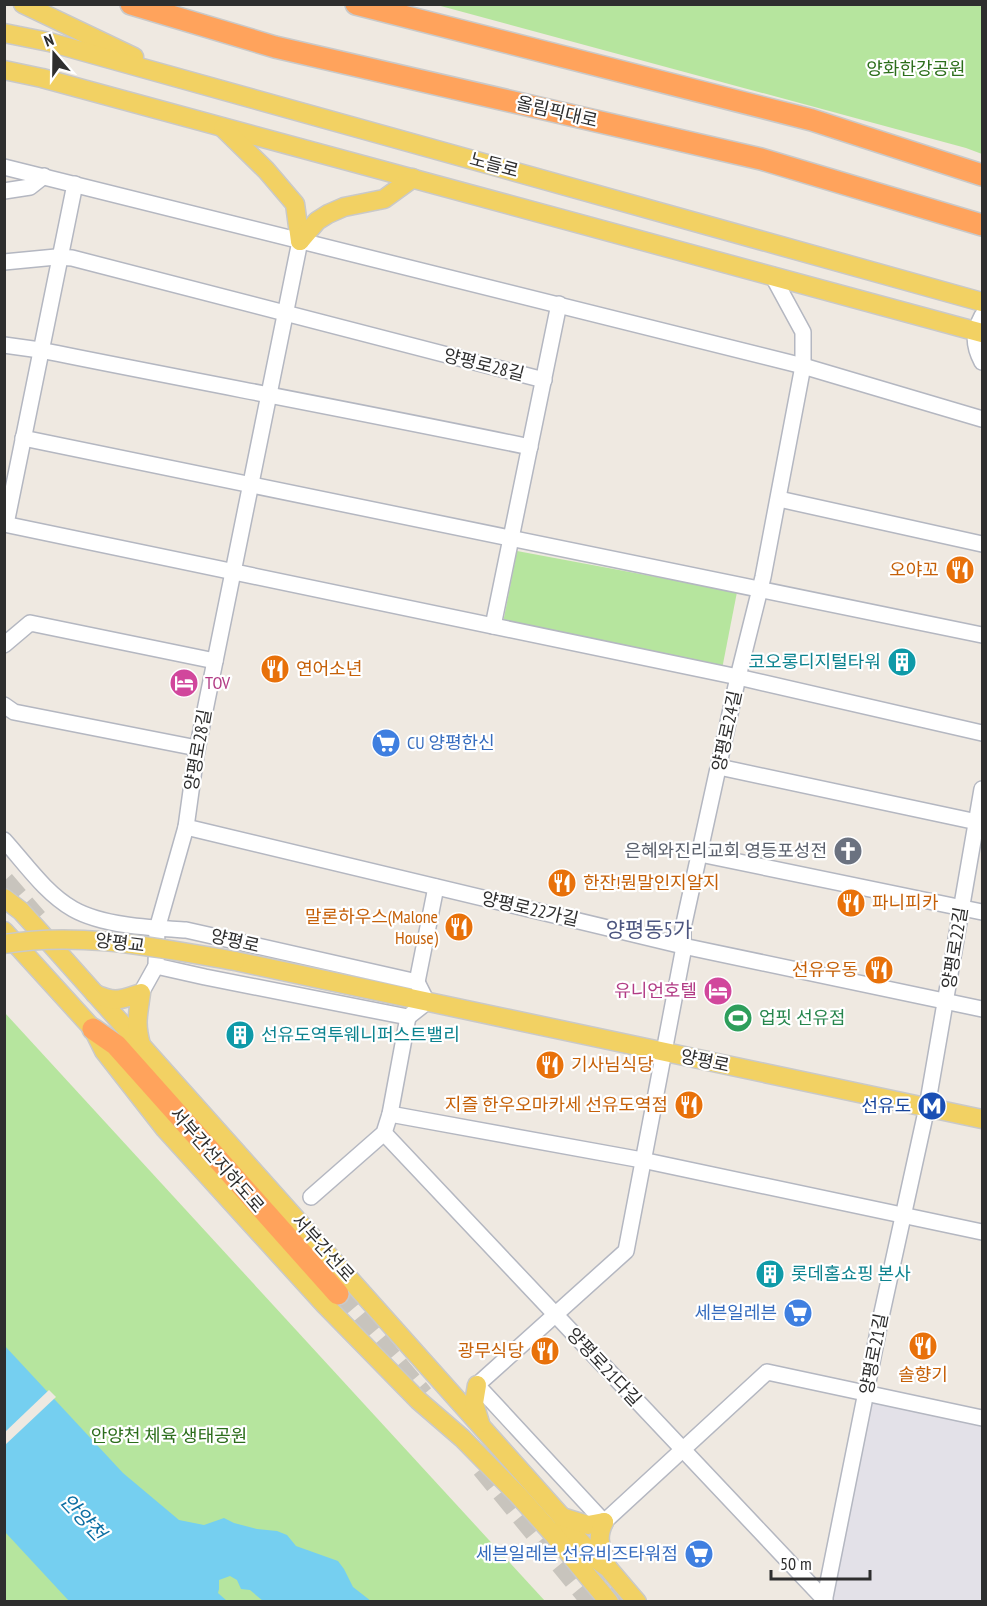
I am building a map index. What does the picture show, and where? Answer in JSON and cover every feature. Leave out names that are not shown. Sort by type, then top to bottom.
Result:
[{"type":"highway","name":"올림픽대로","points":[[131,4],[274,47],[761,159],[982,225]]},
{"type":"highway","points":[[356,4],[812,120],[982,175]]},
{"type":"highway","name":"서부간선지하도로","points":[[93,1029],[116,1045],[338,1294]]},
{"type":"main road","points":[[23,4],[179,78]]},
{"type":"main road","points":[[4,25],[49,42]]},
{"type":"main road","name":"노들로","points":[[4,33],[49,42],[982,302]]},
{"type":"main road","name":"노들로","points":[[4,70],[221,126],[772,275],[980,326]]},
{"type":"main road","points":[[221,126],[266,170],[295,204],[300,241]]},
{"type":"main road","points":[[300,241],[317,221],[328,214],[344,207],[384,199],[413,178]]},
{"type":"main road","points":[[4,884],[21,911]]},
{"type":"main road","name":"서부간선로","points":[[4,898],[21,911],[95,993],[562,1517],[567,1527],[597,1560],[608,1568],[637,1602]]},
{"type":"main road","name":"서부간선로","points":[[4,931],[93,1029],[104,1051],[165,1129],[325,1305],[418,1400],[462,1438],[518,1495],[609,1602]]},
{"type":"main road","name":"양평교","points":[[4,944],[62,938],[98,939],[235,961]]},
{"type":"main road","name":"양평로","points":[[235,961],[982,1119]]},
{"type":"main road","points":[[95,993],[112,1001],[141,993]]},
{"type":"main road","points":[[141,993],[136,1012],[142,1047]]},
{"type":"main road","points":[[438,1377],[460,1388],[477,1385],[474,1403],[481,1427]]},
{"type":"main road","points":[[562,1517],[588,1525],[604,1522]]},
{"type":"main road","points":[[604,1522],[599,1532],[599,1539],[608,1568]]},
{"type":"street","points":[[4,167],[803,366],[982,419]]},
{"type":"street","points":[[4,191],[30,187],[44,176]]},
{"type":"street","points":[[75,184],[7,519],[4,523],[738,677],[982,733]]},
{"type":"street","name":"양평로28길","points":[[141,993],[156,966],[157,929],[186,827],[197,748],[300,241]]},
{"type":"street","points":[[4,262],[59,257],[83,261],[285,314]]},
{"type":"street","name":"양평로24길","points":[[477,1385],[626,1251],[683,946],[683,928],[760,588],[803,366],[803,332],[772,275]]},
{"type":"street","points":[[493,626],[560,304]]},
{"type":"street","name":"양평로28길","points":[[285,314],[544,380]]},
{"type":"street","points":[[980,326],[974,342],[982,362]]},
{"type":"street","points":[[4,345],[332,406],[530,447]]},
{"type":"street","points":[[23,438],[982,635]]},
{"type":"street","points":[[779,499],[982,544]]},
{"type":"street","points":[[4,645],[30,623],[215,661]]},
{"type":"street","points":[[4,705],[14,712],[197,748]]},
{"type":"street","points":[[719,767],[977,822]]},
{"type":"street","name":"양평로22길","points":[[927,1107],[982,789]]},
{"type":"street","name":"양평로22가길","points":[[186,827],[683,946],[982,1009]]},
{"type":"street","name":"양평로","points":[[4,840],[44,885],[72,909],[87,916],[157,929],[186,930],[417,982]]},
{"type":"street","points":[[700,854],[982,912]]},
{"type":"street","points":[[311,1197],[384,1133],[390,1114],[408,1017],[427,1002],[417,982],[436,887]]},
{"type":"street","points":[[156,966],[205,978],[408,1017]]},
{"type":"street","name":"양평로21길","points":[[824,1601],[927,1107]]},
{"type":"street","points":[[390,1114],[642,1160],[982,1232]]},
{"type":"street","name":"양평로21다길","points":[[384,1133],[824,1601]]},
{"type":"street","points":[[477,1385],[604,1522],[767,1372],[982,1418]]},
{"type":"shaded area","points":[[866,1393],[982,1418],[982,1601],[824,1602]]},
{"type":"green space","name":"양화한강공원","points":[[437,5],[982,5],[982,154],[966,148]]},
{"type":"green space","points":[[517,551],[737,592],[722,669],[502,628]]},
{"type":"green space","name":"안양천 체육 생태공원","points":[[5,1013],[545,1601],[5,1601]]},
{"type":"water","name":"안양천","points":[[4,1345],[123,1473],[179,1520],[204,1525],[224,1518],[234,1523],[287,1535],[296,1546],[338,1561],[353,1587],[371,1601],[263,1601],[250,1590],[241,1589],[237,1580],[230,1576],[219,1580],[218,1593],[227,1601],[69,1601],[5,1532]]},
{"type":"pier","points":[[49,1390],[56,1397],[5,1445],[5,1432]]},
{"type":"tunnel","points":[[4,881],[37,919]]},
{"type":"tunnel","points":[[338,1294],[423,1395]]},
{"type":"tunnel","points":[[482,1468],[592,1602]]},
{"type":"tunnel","points":[[530,1494],[624,1602]]},
{"type":"place","name":"오야꼬","points":[[960,570]]},
{"type":"place","name":"코오롱디지털타워","points":[[902,662]]},
{"type":"place","name":"연어소년","points":[[275,669]]},
{"type":"place","name":"TOV","points":[[184,683]]},
{"type":"place","name":"CU 양평한신","points":[[386,743]]},
{"type":"place","name":"은혜와진리교회 영등포성전","points":[[848,851]]},
{"type":"place","name":"한잔!뭔말인지알지","points":[[562,883]]},
{"type":"place","name":"파니피카","points":[[851,903]]},
{"type":"place","name":"말론하우스(Malone House)","points":[[459,927]]},
{"type":"place","name":"선유우동","points":[[879,970]]},
{"type":"place","name":"유니언호텔","points":[[718,991]]},
{"type":"place","name":"업핏 선유점","points":[[738,1018]]},
{"type":"place","name":"선유도역투웨니퍼스트밸리","points":[[240,1035]]},
{"type":"place","name":"기사님식당","points":[[550,1065]]},
{"type":"place","name":"지즐 한우오마카세 선유도역점","points":[[689,1105]]},
{"type":"place","name":"선유도","points":[[932,1106]]},
{"type":"place","name":"롯데홈쇼핑 본사","points":[[770,1274]]},
{"type":"place","name":"세븐일레븐","points":[[798,1313]]},
{"type":"place","name":"솔향기","points":[[923,1346]]},
{"type":"place","name":"광무식당","points":[[545,1351]]},
{"type":"place","name":"세븐일레븐 선유비즈타워점","points":[[699,1554]]},
{"type":"district","name":"양평동5가","points":[[649,930]]}]
